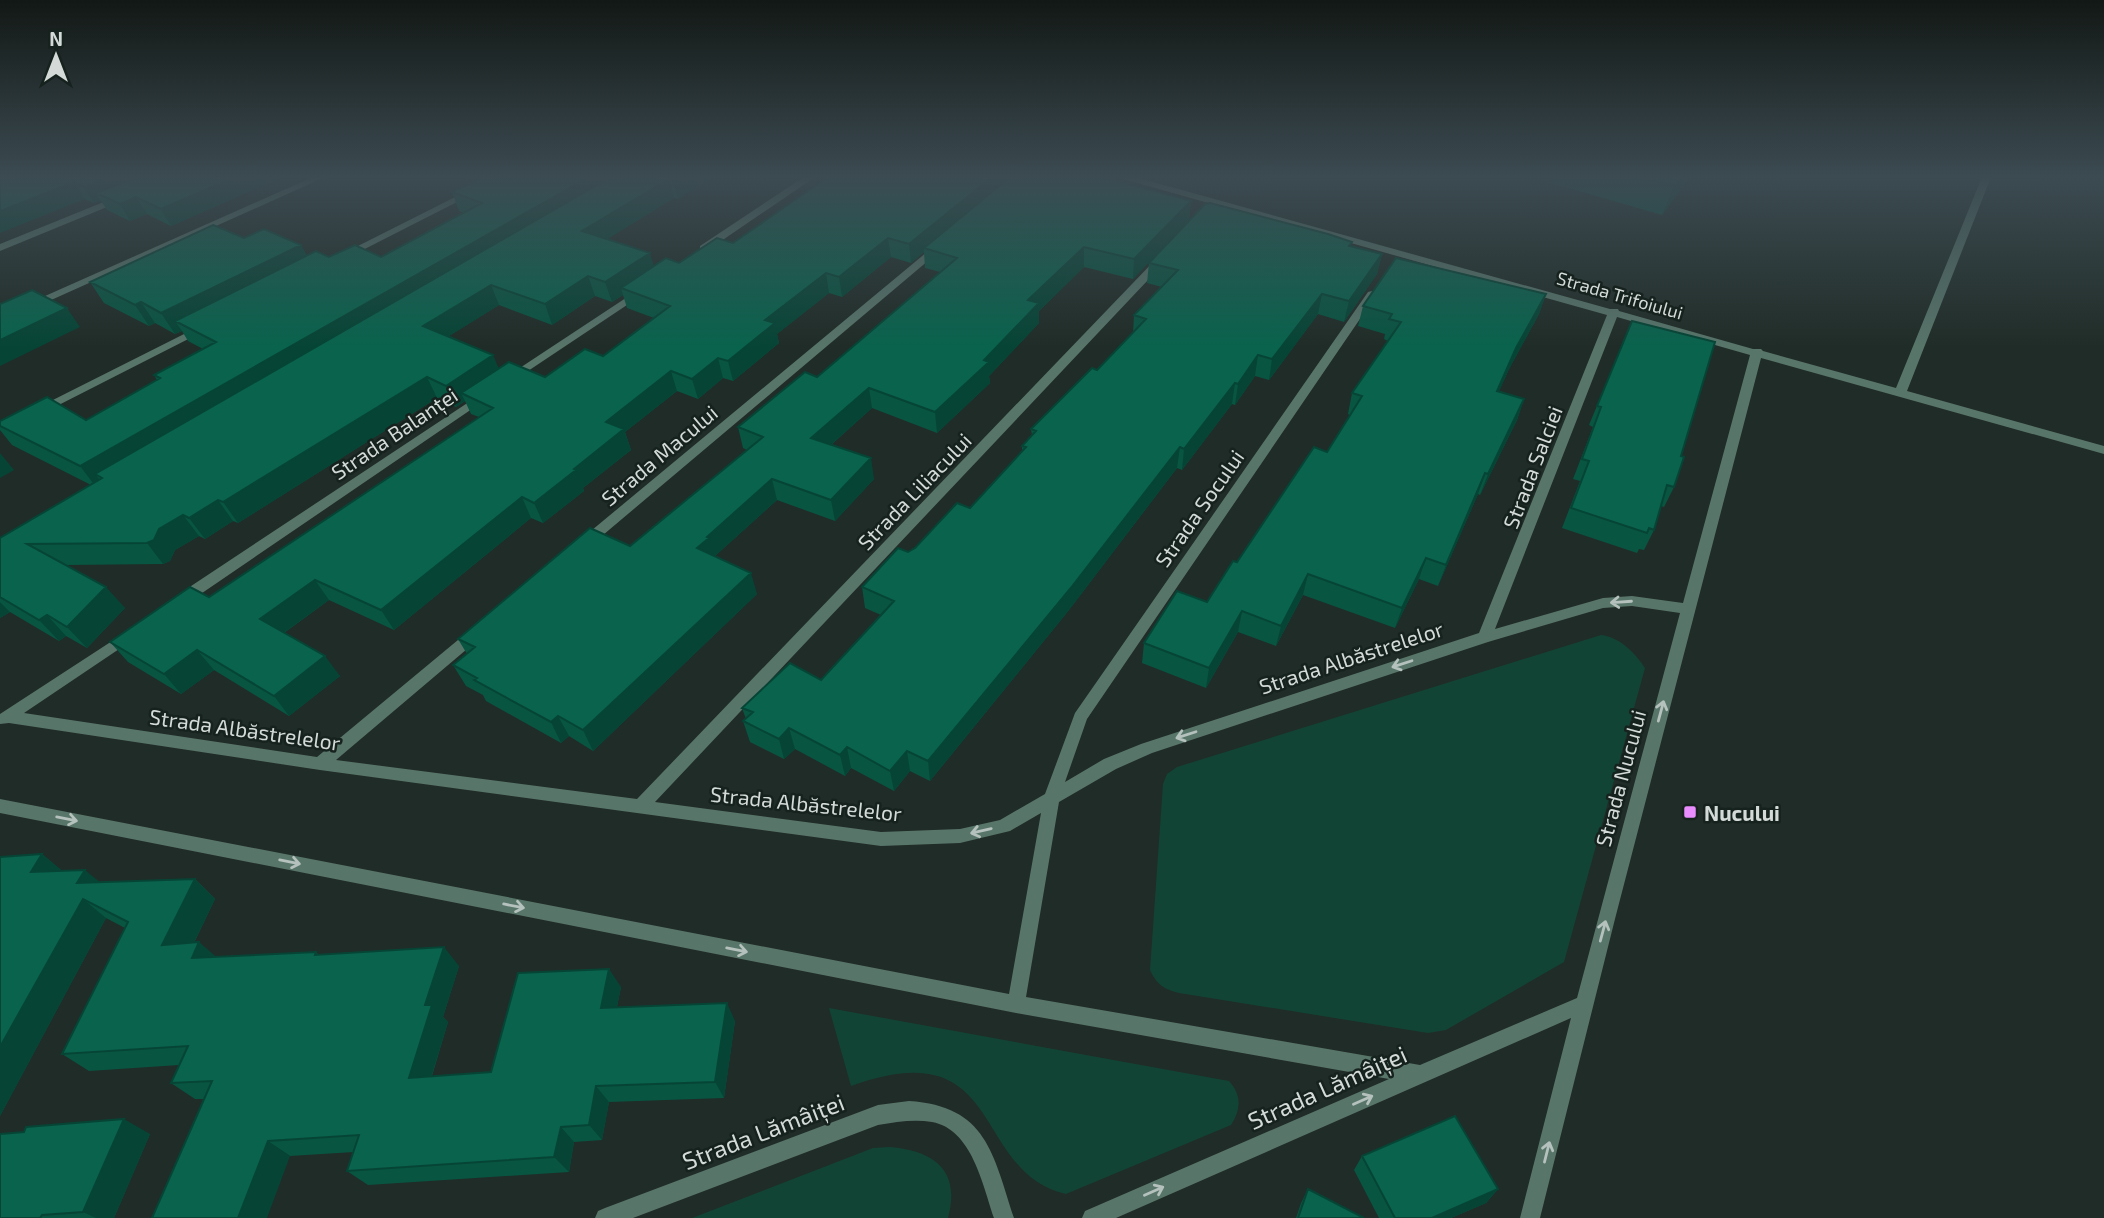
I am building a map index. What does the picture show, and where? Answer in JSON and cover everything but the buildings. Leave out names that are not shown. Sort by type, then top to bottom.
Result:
[{"type":"street","points":[[0,248],[35,234]]},
{"type":"street","points":[[0,320],[193,234]]},
{"type":"street","points":[[331,262],[387,234]]},
{"type":"street","points":[[695,254],[725,234]]},
{"type":"street","name":"Strada Trifoiului","points":[[1311,234],[1397,258],[1614,311],[2104,450]]},
{"type":"street","points":[[1901,391],[1964,234]]},
{"type":"street","name":"Strada Macului","points":[[576,550],[949,239]]},
{"type":"street","name":"Strada Liliacului","points":[[640,807],[1168,252]]},
{"type":"street","name":"Strada Balanței","points":[[167,609],[649,285]]},
{"type":"street","name":"Strada Socului","points":[[1016,1004],[1052,797],[1080,717],[1377,287]]},
{"type":"street","name":"Strada Salciei","points":[[1485,637],[1614,311]]},
{"type":"street","points":[[24,417],[208,324]]},
{"type":"street","name":"Strada Nucului","points":[[1530,1218],[1583,1004],[1757,351]]},
{"type":"street","name":"Strada Albăstrelelor","points":[[3,720],[881,839],[960,836],[1004,826],[1110,764],[1147,748],[1485,637],[1603,603],[1632,601],[1688,609]]},
{"type":"street","points":[[320,764],[491,621]]},
{"type":"street","points":[[3,720],[144,625]]},
{"type":"street","points":[[0,806],[1016,1004],[1420,1074]]},
{"type":"street","name":"Strada Lămâiței","points":[[1092,1218],[1583,1004]]},
{"type":"street","name":"Strada Lămâiței","points":[[605,1218],[878,1115],[902,1110],[928,1110],[947,1115],[962,1126],[988,1173],[1004,1218]]},
{"type":"green space","points":[[1601,635],[1608,636],[1626,647],[1645,668],[1564,962],[1446,1030],[1428,1033],[1179,993],[1158,983],[1150,970],[1163,784],[1167,774],[1177,767]]},
{"type":"green space","points":[[829,1008],[1229,1081],[1238,1097],[1237,1114],[1231,1125],[1066,1194],[1036,1181],[1014,1160],[981,1110],[962,1089],[937,1076],[901,1073],[851,1086]]},
{"type":"green space","points":[[890,1147],[919,1153],[940,1166],[951,1187],[948,1218],[692,1218],[873,1148]]},
{"type":"place","name":"Nucului","points":[[1690,812]]}]
